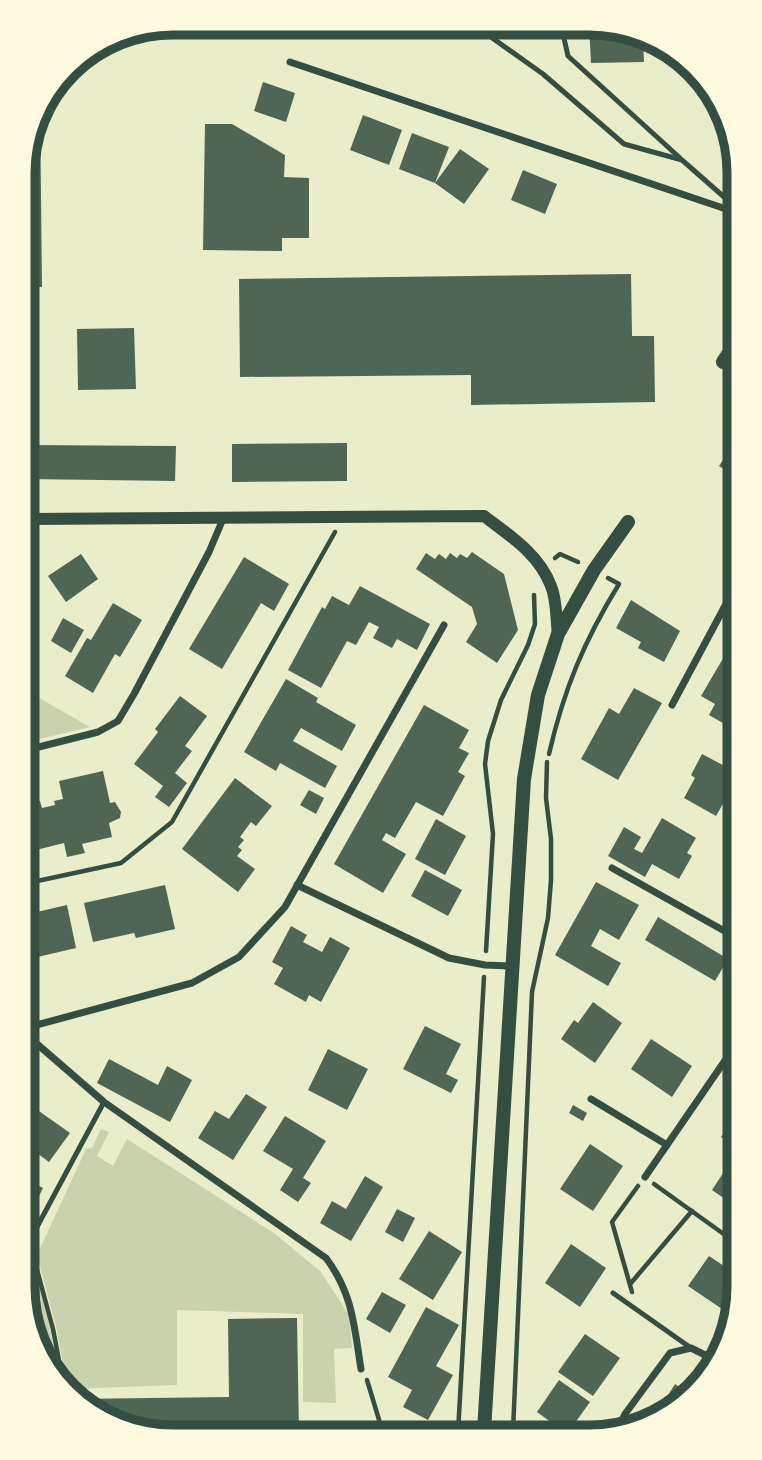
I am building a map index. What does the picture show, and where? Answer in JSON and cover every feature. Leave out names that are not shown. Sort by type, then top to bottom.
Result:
[{"type":"main road","points":[[723,362],[727,356]]},
{"type":"main road","points":[[484,1425],[524,779],[538,695],[558,634],[594,570],[628,522]]},
{"type":"street","points":[[290,62],[727,209]]},
{"type":"street","points":[[35,519],[484,516],[526,548],[543,569],[552,587],[558,634]]},
{"type":"street","points":[[35,748],[99,732],[118,720],[141,683],[209,552],[223,519]]},
{"type":"street","points":[[672,705],[727,602]]},
{"type":"street","points":[[35,1025],[192,983],[239,957],[285,907],[444,625]]},
{"type":"street","points":[[612,867],[727,932]]},
{"type":"street","points":[[297,885],[449,958],[485,965],[511,966]]},
{"type":"street","points":[[35,1042],[104,1102],[326,1258],[340,1276],[351,1304],[361,1369]]},
{"type":"street","points":[[645,1177],[727,1058]]},
{"type":"street","points":[[591,1099],[667,1145]]},
{"type":"street","points":[[622,1421],[670,1353],[691,1348],[708,1356]]},
{"type":"lane","points":[[488,35],[542,74],[624,144],[682,160]]},
{"type":"lane","points":[[563,35],[568,56],[727,200]]},
{"type":"lane","points":[[35,1231],[104,1102]]},
{"type":"lane","points":[[614,1293],[691,1348]]},
{"type":"path","points":[[35,880],[121,863],[172,822],[343,519]]},
{"type":"path","points":[[513,1425],[533,992],[548,918],[551,880],[551,839],[546,798],[547,760],[558,713],[570,678],[599,617],[619,584]]},
{"type":"path","points":[[458,1425],[493,834],[485,764],[488,741],[501,700],[528,645],[535,624],[533,589]]},
{"type":"path","points":[[635,1308],[631,1284],[612,1222],[645,1177],[727,1237]]},
{"type":"path","points":[[631,1284],[692,1211]]},
{"type":"path","points":[[35,1265],[53,1329],[60,1366]]},
{"type":"path","points":[[361,1369],[372,1393],[381,1425]]},
{"type":"green space","points":[[35,696],[90,727],[35,740]]},
{"type":"green space","points":[[101,1129],[109,1132],[97,1156],[113,1166],[127,1139],[274,1233],[320,1271],[349,1315],[352,1348],[334,1349],[336,1403],[303,1402],[303,1314],[177,1310],[177,1385],[81,1388],[76,1384],[64,1371],[57,1331],[37,1255],[86,1149],[92,1148]]},
{"type":"green space","points":[[35,1278],[41,1290],[55,1359],[42,1331],[36,1305]]},
{"type":"building","points":[[590,35],[616,38],[643,46],[644,62],[591,63]]},
{"type":"building","points":[[263,82],[295,93],[286,122],[254,111]]},
{"type":"building","points":[[363,115],[402,130],[389,165],[350,150]]},
{"type":"building","points":[[205,124],[232,124],[285,155],[284,177],[309,178],[309,238],[282,238],[282,251],[203,250]]},
{"type":"building","points":[[412,133],[449,147],[435,183],[399,169]]},
{"type":"building","points":[[40,136],[42,287],[35,287],[35,173]]},
{"type":"building","points":[[460,149],[489,169],[464,204],[435,183]]},
{"type":"building","points":[[523,170],[557,184],[545,214],[511,200]]},
{"type":"building","points":[[631,274],[632,336],[654,336],[655,402],[471,405],[471,375],[240,377],[239,279]]},
{"type":"building","points":[[134,328],[136,389],[78,390],[77,329]]},
{"type":"building","points":[[347,443],[347,481],[232,482],[232,444]]},
{"type":"building","points":[[35,445],[176,446],[175,481],[35,479]]},
{"type":"building","points":[[727,454],[727,471],[719,466]]},
{"type":"building","points":[[472,552],[504,574],[518,630],[497,663],[466,642],[477,624],[472,607],[416,569],[426,553],[435,559],[439,554],[446,559],[450,553],[457,558],[460,554],[467,558]]},
{"type":"building","points":[[81,554],[98,579],[66,602],[48,576]]},
{"type":"building","points":[[244,557],[289,584],[274,611],[261,603],[222,669],[189,649]]},
{"type":"building","points":[[360,586],[430,624],[417,650],[397,639],[392,648],[373,638],[379,627],[369,622],[356,645],[347,641],[321,688],[288,670],[322,607],[325,609],[332,596],[349,605]]},
{"type":"building","points":[[631,600],[680,631],[664,662],[638,648],[641,642],[616,628]]},
{"type":"building","points":[[113,603],[142,620],[120,657],[115,654],[93,693],[65,676],[87,638],[91,640]]},
{"type":"building","points":[[63,618],[84,630],[71,653],[51,641]]},
{"type":"building","points":[[727,652],[727,725],[709,715],[715,704],[701,696]]},
{"type":"building","points":[[286,679],[318,698],[316,702],[356,725],[342,751],[301,728],[293,741],[337,766],[325,788],[280,763],[276,771],[244,752]]},
{"type":"building","points":[[634,688],[662,703],[618,780],[581,759],[609,708],[619,714]]},
{"type":"building","points":[[180,696],[207,716],[185,746],[192,751],[175,773],[187,783],[169,807],[155,797],[163,786],[134,764],[158,732],[155,729]]},
{"type":"building","points":[[424,705],[469,730],[459,748],[469,753],[458,772],[465,776],[443,816],[416,802],[395,838],[386,833],[382,840],[406,854],[383,893],[334,864]]},
{"type":"building","points":[[702,754],[727,767],[727,797],[716,816],[684,798],[695,778],[691,775]]},
{"type":"building","points":[[103,771],[110,803],[115,802],[121,812],[120,818],[109,823],[112,837],[82,844],[85,853],[67,857],[64,843],[35,850],[35,802],[40,801],[42,808],[55,805],[54,801],[63,799],[59,781]]},
{"type":"building","points":[[235,778],[272,806],[256,826],[251,822],[240,837],[244,840],[238,847],[242,850],[237,856],[255,869],[238,892],[182,849]]},
{"type":"building","points":[[309,790],[324,798],[316,814],[300,805]]},
{"type":"building","points":[[662,818],[696,838],[687,853],[692,856],[679,879],[652,864],[645,877],[608,856],[624,827],[641,837],[634,849],[642,853]]},
{"type":"building","points":[[436,819],[466,836],[445,875],[415,859]]},
{"type":"building","points":[[425,870],[462,890],[448,916],[411,896]]},
{"type":"building","points":[[596,882],[639,905],[619,940],[600,929],[591,946],[621,963],[608,986],[555,955]]},
{"type":"building","points":[[165,885],[175,929],[136,938],[134,933],[93,942],[84,903]]},
{"type":"building","points":[[67,905],[76,948],[35,958],[35,912]]},
{"type":"building","points":[[658,917],[727,961],[715,981],[645,940]]},
{"type":"building","points":[[291,926],[307,935],[303,942],[322,952],[330,937],[350,948],[321,1002],[309,995],[306,1002],[274,984],[283,968],[272,962]]},
{"type":"building","points":[[593,1002],[622,1023],[595,1063],[561,1039],[574,1020],[578,1023]]},
{"type":"building","points":[[425,1026],[461,1044],[446,1074],[458,1080],[451,1093],[403,1069]]},
{"type":"building","points":[[651,1039],[692,1066],[672,1097],[631,1069]]},
{"type":"building","points":[[328,1049],[368,1069],[347,1110],[308,1090]]},
{"type":"building","points":[[109,1059],[158,1085],[167,1066],[192,1080],[170,1122],[97,1083]]},
{"type":"building","points":[[246,1094],[267,1107],[233,1160],[198,1138],[215,1111],[229,1119]]},
{"type":"building","points":[[573,1105],[587,1113],[583,1121],[569,1113]]},
{"type":"building","points":[[35,1108],[70,1133],[49,1162],[35,1152]]},
{"type":"building","points":[[285,1116],[326,1141],[303,1178],[311,1183],[298,1202],[280,1190],[293,1169],[263,1151]]},
{"type":"building","points":[[727,1128],[727,1141],[721,1137]]},
{"type":"building","points":[[590,1144],[623,1166],[593,1211],[560,1189]]},
{"type":"building","points":[[727,1167],[727,1200],[712,1190]]},
{"type":"building","points":[[365,1176],[383,1187],[351,1241],[320,1223],[332,1201],[346,1209]]},
{"type":"building","points":[[35,1184],[43,1188],[35,1204]]},
{"type":"building","points":[[397,1209],[415,1218],[403,1242],[385,1232]]},
{"type":"building","points":[[429,1231],[462,1252],[433,1300],[399,1279]]},
{"type":"building","points":[[571,1244],[606,1268],[580,1307],[545,1283]]},
{"type":"building","points":[[709,1256],[727,1268],[725,1311],[688,1286]]},
{"type":"building","points":[[382,1292],[406,1305],[390,1333],[366,1319]]},
{"type":"building","points":[[426,1307],[459,1325],[436,1366],[453,1375],[428,1420],[403,1407],[412,1390],[388,1377]]},
{"type":"building","points":[[297,1318],[299,1425],[155,1424],[120,1414],[93,1399],[229,1397],[228,1319]]},
{"type":"building","points":[[585,1334],[620,1358],[593,1396],[558,1372]]},
{"type":"building","points":[[559,1380],[590,1402],[574,1425],[555,1425],[537,1412]]},
{"type":"building","points":[[675,1384],[681,1388],[673,1396],[664,1402]]}]
